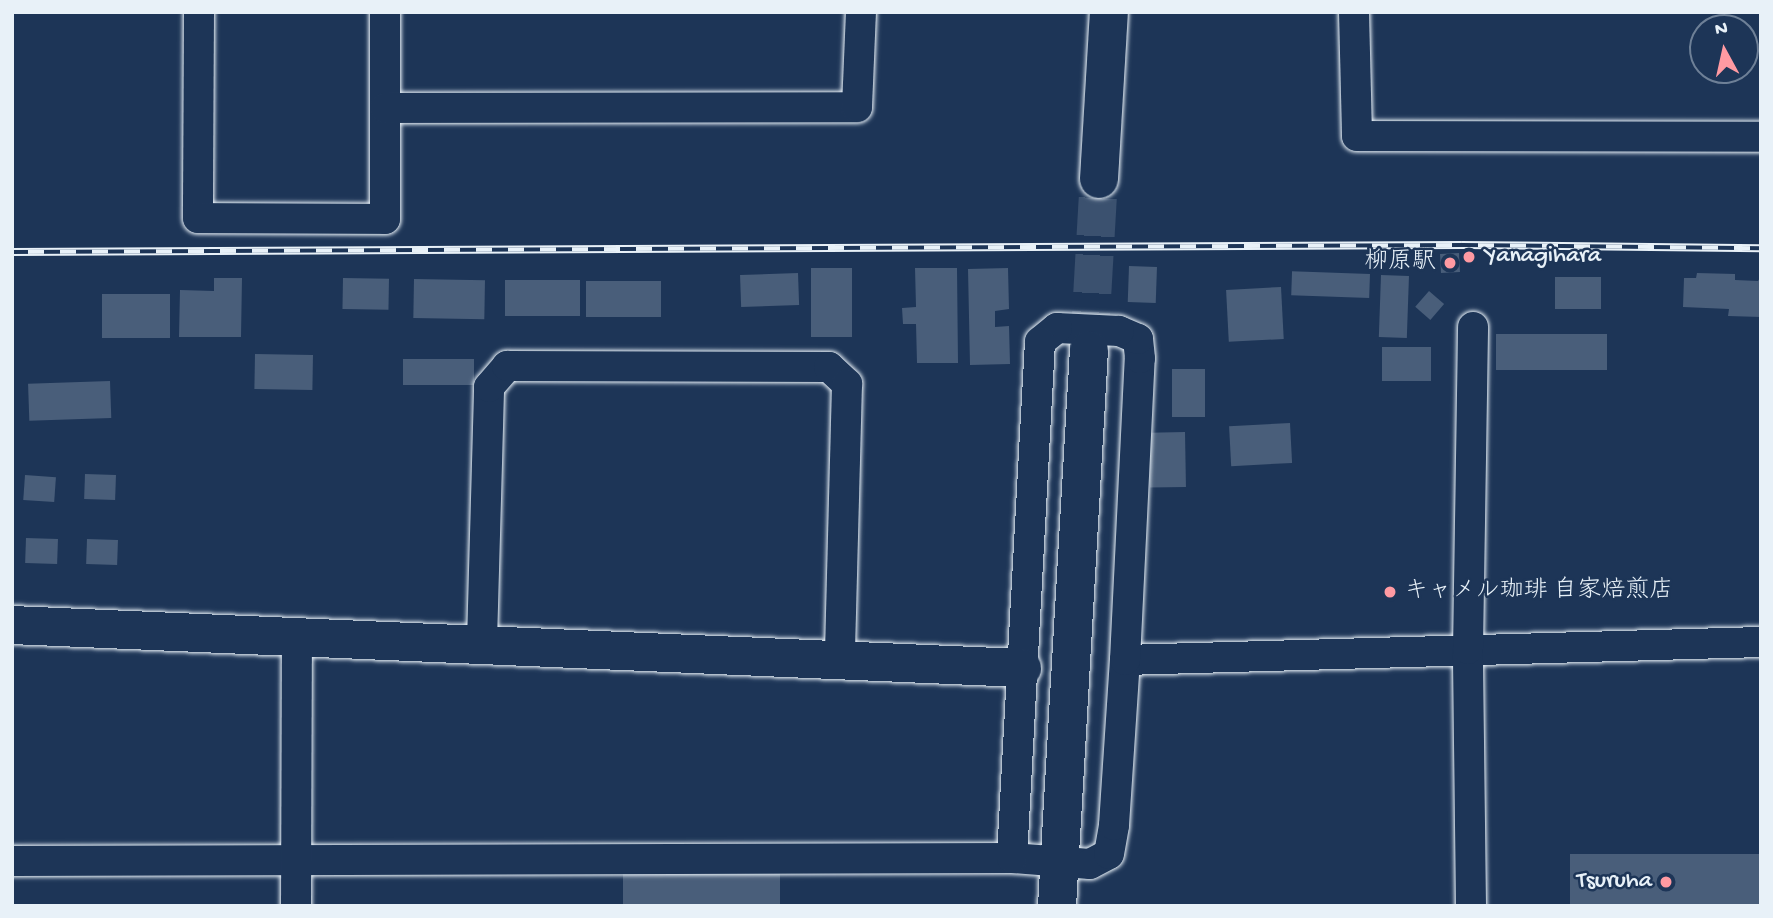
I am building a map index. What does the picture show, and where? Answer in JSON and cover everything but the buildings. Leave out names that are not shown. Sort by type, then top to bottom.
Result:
[{"type":"street","points":[[199,12],[198,218],[385,219],[385,12]]},
{"type":"street","points":[[385,108],[857,107],[862,12]]},
{"type":"street","points":[[1099,179],[1108,12]]},
{"type":"street","points":[[1354,12],[1357,136],[1761,136]]},
{"type":"street","points":[[1471,906],[1468,649],[1473,327]]},
{"type":"street","points":[[12,861],[1012,858],[1060,864],[1090,864],[1109,854],[1125,660],[1138,338],[1119,331],[1057,328],[1040,342],[1012,858]]},
{"type":"street","points":[[1058,906],[1089,350]]},
{"type":"street","points":[[482,642],[489,387],[507,366],[829,368],[848,384],[841,657]]},
{"type":"street","points":[[12,625],[841,657],[1022,668]]},
{"type":"street","points":[[296,906],[298,637]]},
{"type":"street","points":[[1125,660],[1761,642]]},
{"type":"tunnel","points":[[1089,350],[1099,179]]},
{"type":"railway","points":[[12,252],[1462,245],[1761,248]]},
{"type":"place","name":"Yanagihara","points":[[1469,257]]},
{"type":"place","name":"柳原駅","points":[[1450,263]]},
{"type":"place","name":"キャメル珈琲 自家焙煎店","points":[[1390,592]]},
{"type":"place","name":"Tsuruha","points":[[1666,882]]}]
